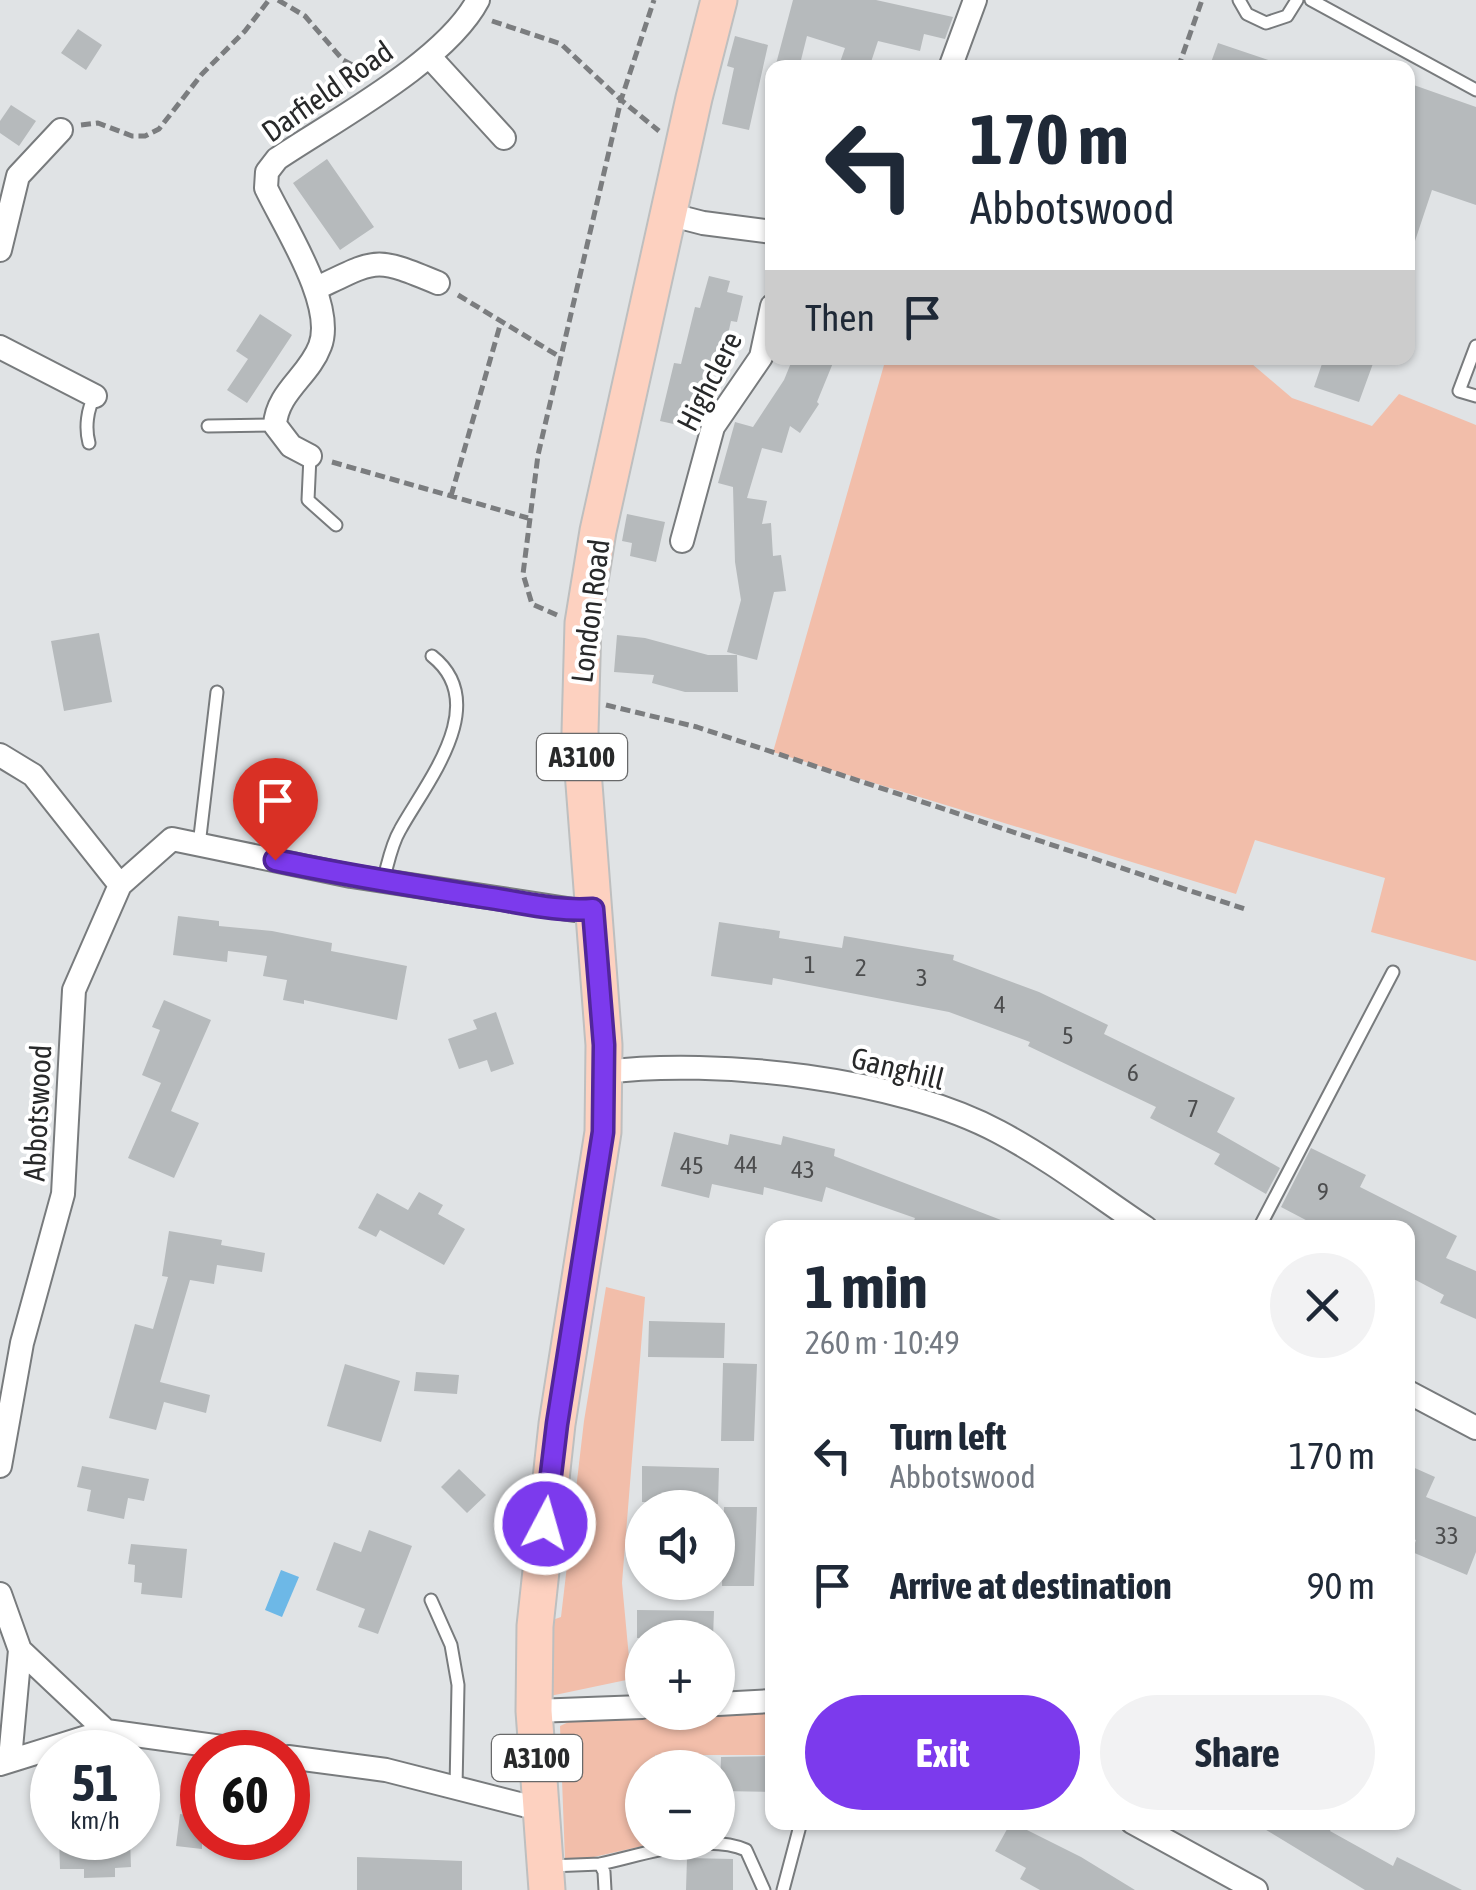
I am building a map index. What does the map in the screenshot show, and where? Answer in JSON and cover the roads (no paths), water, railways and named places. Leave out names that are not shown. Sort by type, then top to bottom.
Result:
[{"type":"main road","name":"London Road","points":[[547,1878],[534,1711],[535,1626],[548,1492],[603,1132],[604,1072],[580,697],[584,623],[598,531],[719,0]]},
{"type":"street","points":[[953,60],[976,0]]},
{"type":"street","name":"Darfield Road","points":[[275,425],[276,409],[320,346],[324,315],[266,188],[267,172],[278,159],[429,56],[474,7]]},
{"type":"street","name":"Darfield Road","points":[[429,56],[504,138]]},
{"type":"street","points":[[0,250],[9,173],[61,130]]},
{"type":"street","points":[[668,214],[703,224],[765,231]]},
{"type":"street","points":[[315,289],[371,262],[394,265],[438,283]]},
{"type":"street","name":"Highclere","points":[[682,541],[712,427],[761,357],[765,338]]},
{"type":"street","points":[[0,348],[95,396]]},
{"type":"street","points":[[275,425],[290,446],[310,456]]},
{"type":"street","points":[[0,756],[33,775],[120,885]]},
{"type":"street","name":"Abbotswood","points":[[0,1466],[22,1343],[64,1194],[74,990],[120,885],[172,840],[383,881],[574,910],[593,909]]},
{"type":"street","name":"Ganghill","points":[[604,1072],[635,1068],[774,1071],[908,1096],[998,1131],[1134,1220]]},
{"type":"street","points":[[1415,1396],[1476,1428]]},
{"type":"street","points":[[0,1594],[20,1650],[105,1730]]},
{"type":"street","points":[[20,1650],[5,1761],[30,1754]]},
{"type":"street","points":[[735,1703],[765,1701]]},
{"type":"street","points":[[534,1711],[625,1708]]},
{"type":"street","points":[[310,1759],[386,1770],[543,1810]]},
{"type":"street","points":[[1147,1830],[1256,1890]]},
{"type":"lane","points":[[1240,0],[1246,14],[1266,23],[1287,16],[1297,0]]},
{"type":"lane","points":[[1311,0],[1476,90]]},
{"type":"lane","points":[[1476,346],[1459,390],[1476,396]]},
{"type":"lane","points":[[88,444],[87,424],[95,396]]},
{"type":"lane","points":[[208,426],[275,425]]},
{"type":"lane","points":[[310,456],[308,500],[336,525]]},
{"type":"lane","points":[[383,881],[396,839],[432,779],[455,726],[454,692],[449,677],[432,656]]},
{"type":"lane","points":[[199,845],[218,692]]},
{"type":"lane","points":[[1263,1220],[1394,972]]},
{"type":"lane","points":[[432,1600],[450,1645],[458,1685],[456,1788]]},
{"type":"lane","points":[[782,1890],[799,1830]]},
{"type":"lane","points":[[547,1878],[686,1847],[728,1843],[746,1850],[764,1890]]},
{"type":"lane","points":[[600,1864],[605,1890]]},
{"type":"water","points":[[281,1570],[299,1577],[282,1617],[265,1610]]}]
